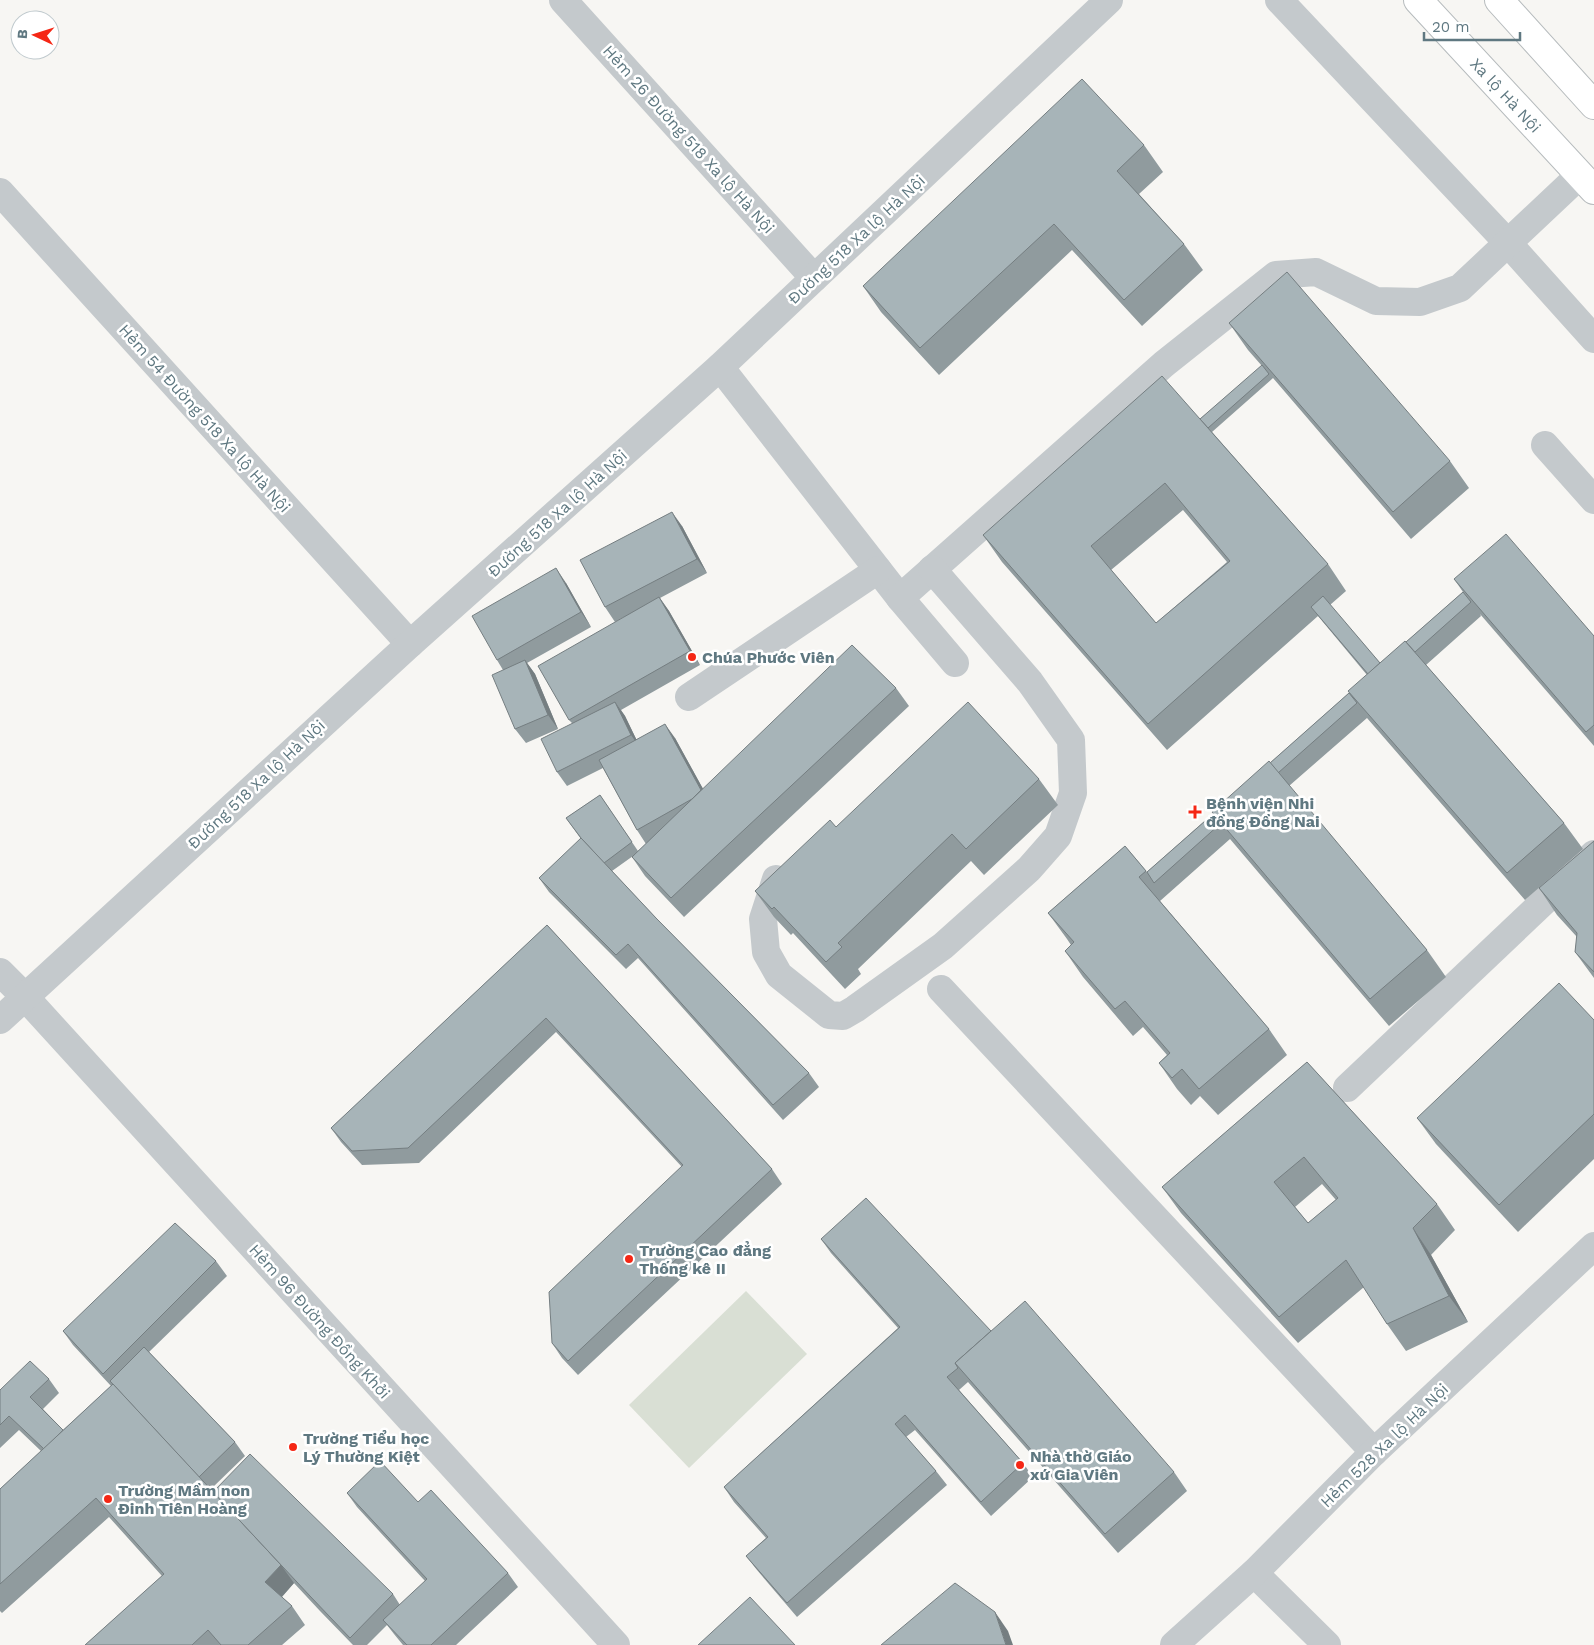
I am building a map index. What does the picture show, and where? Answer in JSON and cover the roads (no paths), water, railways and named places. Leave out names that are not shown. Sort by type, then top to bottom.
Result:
[{"type":"highway","name":"Xa lộ Hà Nội","points":[[1418,0],[1587,182]]},
{"type":"highway","points":[[1499,0],[1594,105]]},
{"type":"street","name":"Hẻm 26 Đường 518 Xa lộ Hà Nội","points":[[563,0],[814,278]]},
{"type":"street","name":"Đường 518 Xa lộ Hà Nội","points":[[0,1020],[410,644],[720,367],[1108,0]]},
{"type":"street","points":[[1279,0],[1507,242],[1594,339]]},
{"type":"street","points":[[900,598],[1164,364],[1276,275],[1316,272],[1376,301],[1420,302],[1460,288],[1507,242],[1587,182]]},
{"type":"street","name":"Hẻm 54 Đường 518 Xa lộ Hà Nội","points":[[0,192],[410,644]]},
{"type":"street","points":[[720,367],[900,598],[955,663]]},
{"type":"street","points":[[1545,445],[1594,500]]},
{"type":"street","points":[[776,879],[763,918],[766,952],[779,975],[829,1015],[843,1016],[943,946],[1029,869],[1058,836],[1073,793],[1071,740],[1030,682],[932,569]]},
{"type":"street","points":[[689,697],[878,570]]},
{"type":"street","points":[[1347,1088],[1594,854]]},
{"type":"street","name":"Hẻm 96 Đường Đồng Khởi","points":[[0,972],[25,997],[616,1645]]},
{"type":"street","points":[[941,989],[1374,1452]]},
{"type":"street","name":"Hẻm 528 Xa lộ Hà Nội","points":[[1174,1645],[1254,1573],[1374,1452],[1594,1246]]},
{"type":"street","points":[[1254,1573],[1327,1645]]},
{"type":"place","name":"Chúa Phước Viên","points":[[692,657]]},
{"type":"place","name":"Bệnh viện Nhi đồng Đồng Nai","points":[[1195,812]]},
{"type":"place","name":"Trường Cao đẳng Thống kê II","points":[[629,1259]]},
{"type":"place","name":"Trường Tiểu học Lý Thường Kiệt","points":[[293,1447]]},
{"type":"place","name":"Nhà thờ Giáo xứ Gia Viên","points":[[1020,1465]]},
{"type":"place","name":"Trường Mầm non Đinh Tiên Hoàng","points":[[108,1499]]}]
